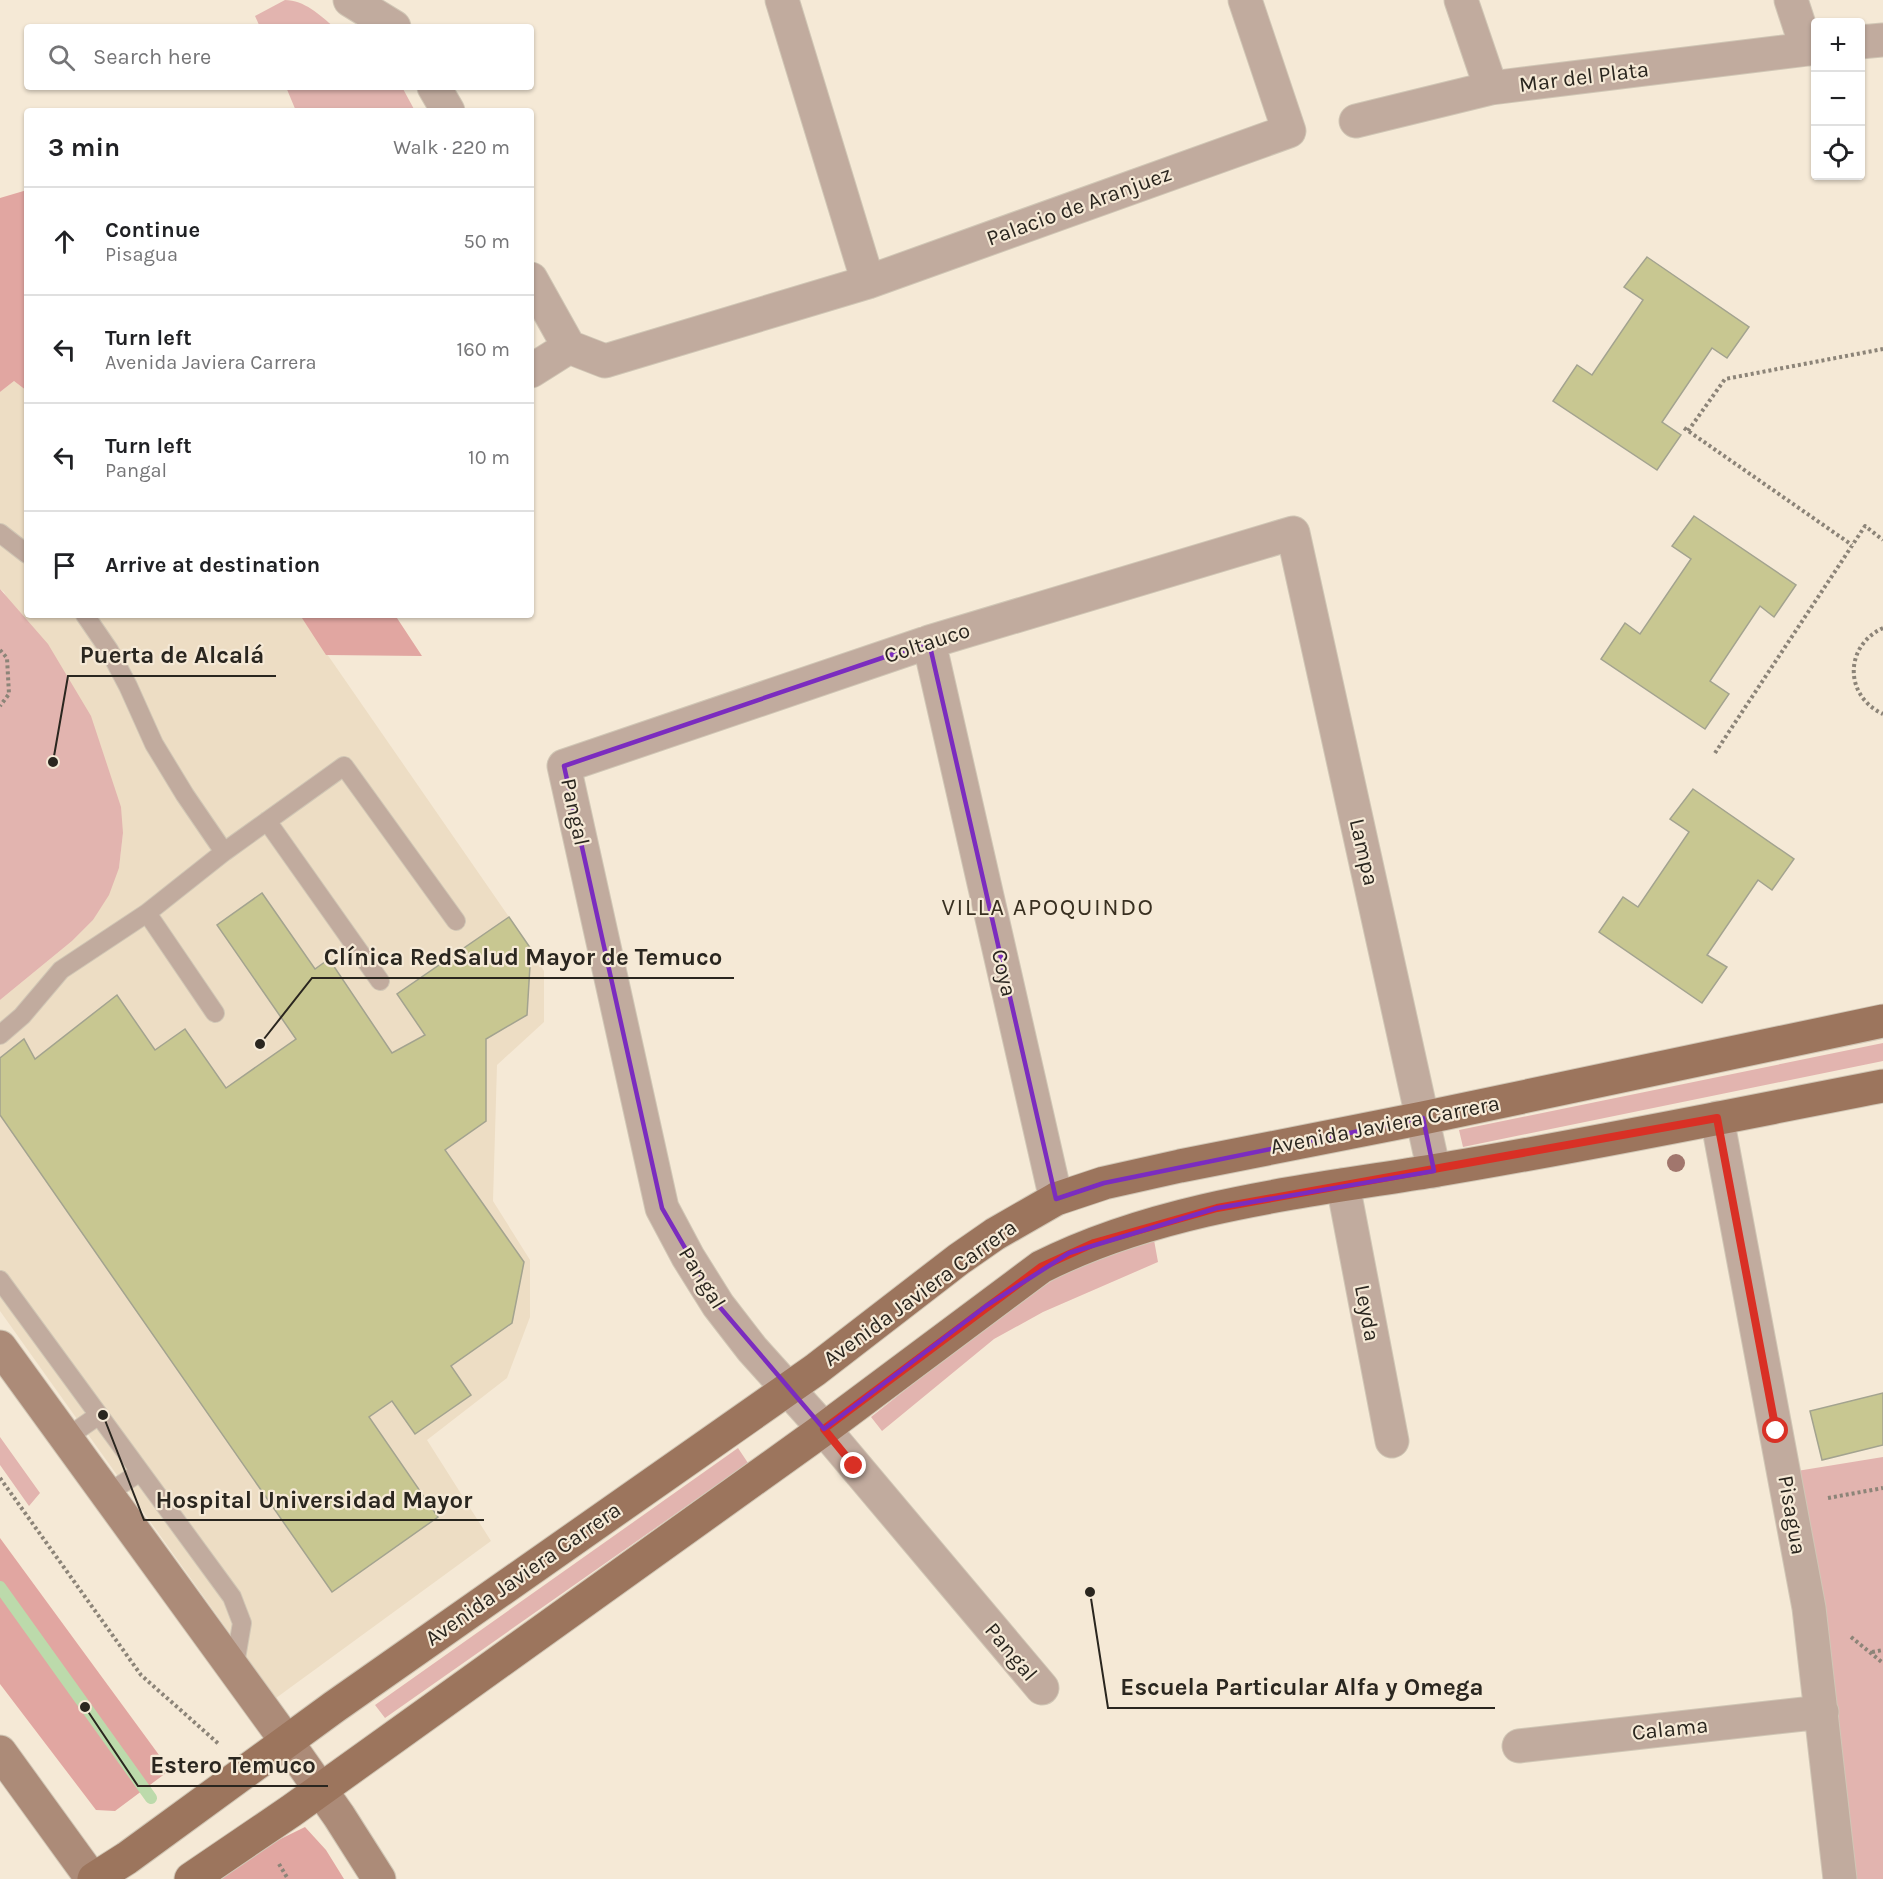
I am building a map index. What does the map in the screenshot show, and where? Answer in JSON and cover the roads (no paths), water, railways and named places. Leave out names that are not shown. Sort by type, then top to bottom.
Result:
[{"type":"main road","name":"Avenida Javiera Carrera","points":[[93,1879],[127,1858],[287,1742],[789,1389],[959,1259],[1005,1228],[1056,1199],[1126,1178],[1883,1021]]},
{"type":"main road","points":[[191,1879],[320,1790],[824,1429],[1041,1267],[1069,1252],[1148,1226],[1217,1208],[1434,1171],[1883,1086]]},
{"type":"street","points":[[350,0],[389,24]]},
{"type":"street","points":[[782,0],[868,282]]},
{"type":"street","name":"Palacio de Aranjuez","points":[[569,347],[604,361],[868,282],[1290,131],[1245,0]]},
{"type":"street","points":[[1461,0],[1491,88]]},
{"type":"street","points":[[1791,0],[1811,49]]},
{"type":"street","points":[[1865,41],[1883,39]]},
{"type":"street","name":"Mar del Plata","points":[[1356,121],[1491,88],[1811,49]]},
{"type":"street","points":[[436,90],[446,108]]},
{"type":"street","points":[[534,284],[569,347],[534,369]]},
{"type":"street","name":"Coltauco","points":[[564,766],[929,642],[1293,533]]},
{"type":"street","name":"Lampa","points":[[1293,533],[1434,1171]]},
{"type":"street","name":"Coya","points":[[929,642],[1056,1199]]},
{"type":"street","name":"Pangal","points":[[564,766],[662,1208],[688,1257],[718,1305],[752,1349],[824,1429],[1042,1688]]},
{"type":"street","name":"Pisagua","points":[[1717,1118],[1809,1608],[1840,1879]]},
{"type":"street","name":"Leyda","points":[[1343,1185],[1392,1441]]},
{"type":"street","points":[[0,1347],[287,1742],[379,1879]]},
{"type":"street","name":"Calama","points":[[1519,1746],[1822,1712]]},
{"type":"street","points":[[0,1752],[93,1879]]},
{"type":"lane","points":[[0,533],[24,552]]},
{"type":"lane","points":[[87,618],[109,650],[154,744],[224,852]]},
{"type":"lane","points":[[0,1035],[22,1016],[61,970],[147,913],[224,852],[344,766],[456,921]]},
{"type":"lane","points":[[267,821],[380,981]]},
{"type":"lane","points":[[147,913],[215,1013]]},
{"type":"lane","points":[[0,1280],[232,1597],[242,1623],[234,1670]]},
{"type":"lane","points":[[66,1438],[99,1415]]},
{"type":"lane","points":[[106,1494],[140,1472]]},
{"type":"waterway","points":[[0,1587],[151,1798]]},
{"type":"place","name":"Puerta de Alcalá","points":[[53,762]]},
{"type":"place","name":"Clínica RedSalud Mayor de Temuco","points":[[260,1044]]},
{"type":"place","name":"Hospital Universidad Mayor","points":[[103,1415]]},
{"type":"place","name":"Escuela Particular Alfa y Omega","points":[[1090,1592]]},
{"type":"place","name":"Estero Temuco","points":[[85,1707]]},
{"type":"district","name":"VILLA APOQUINDO","points":[[1048,907]]}]
